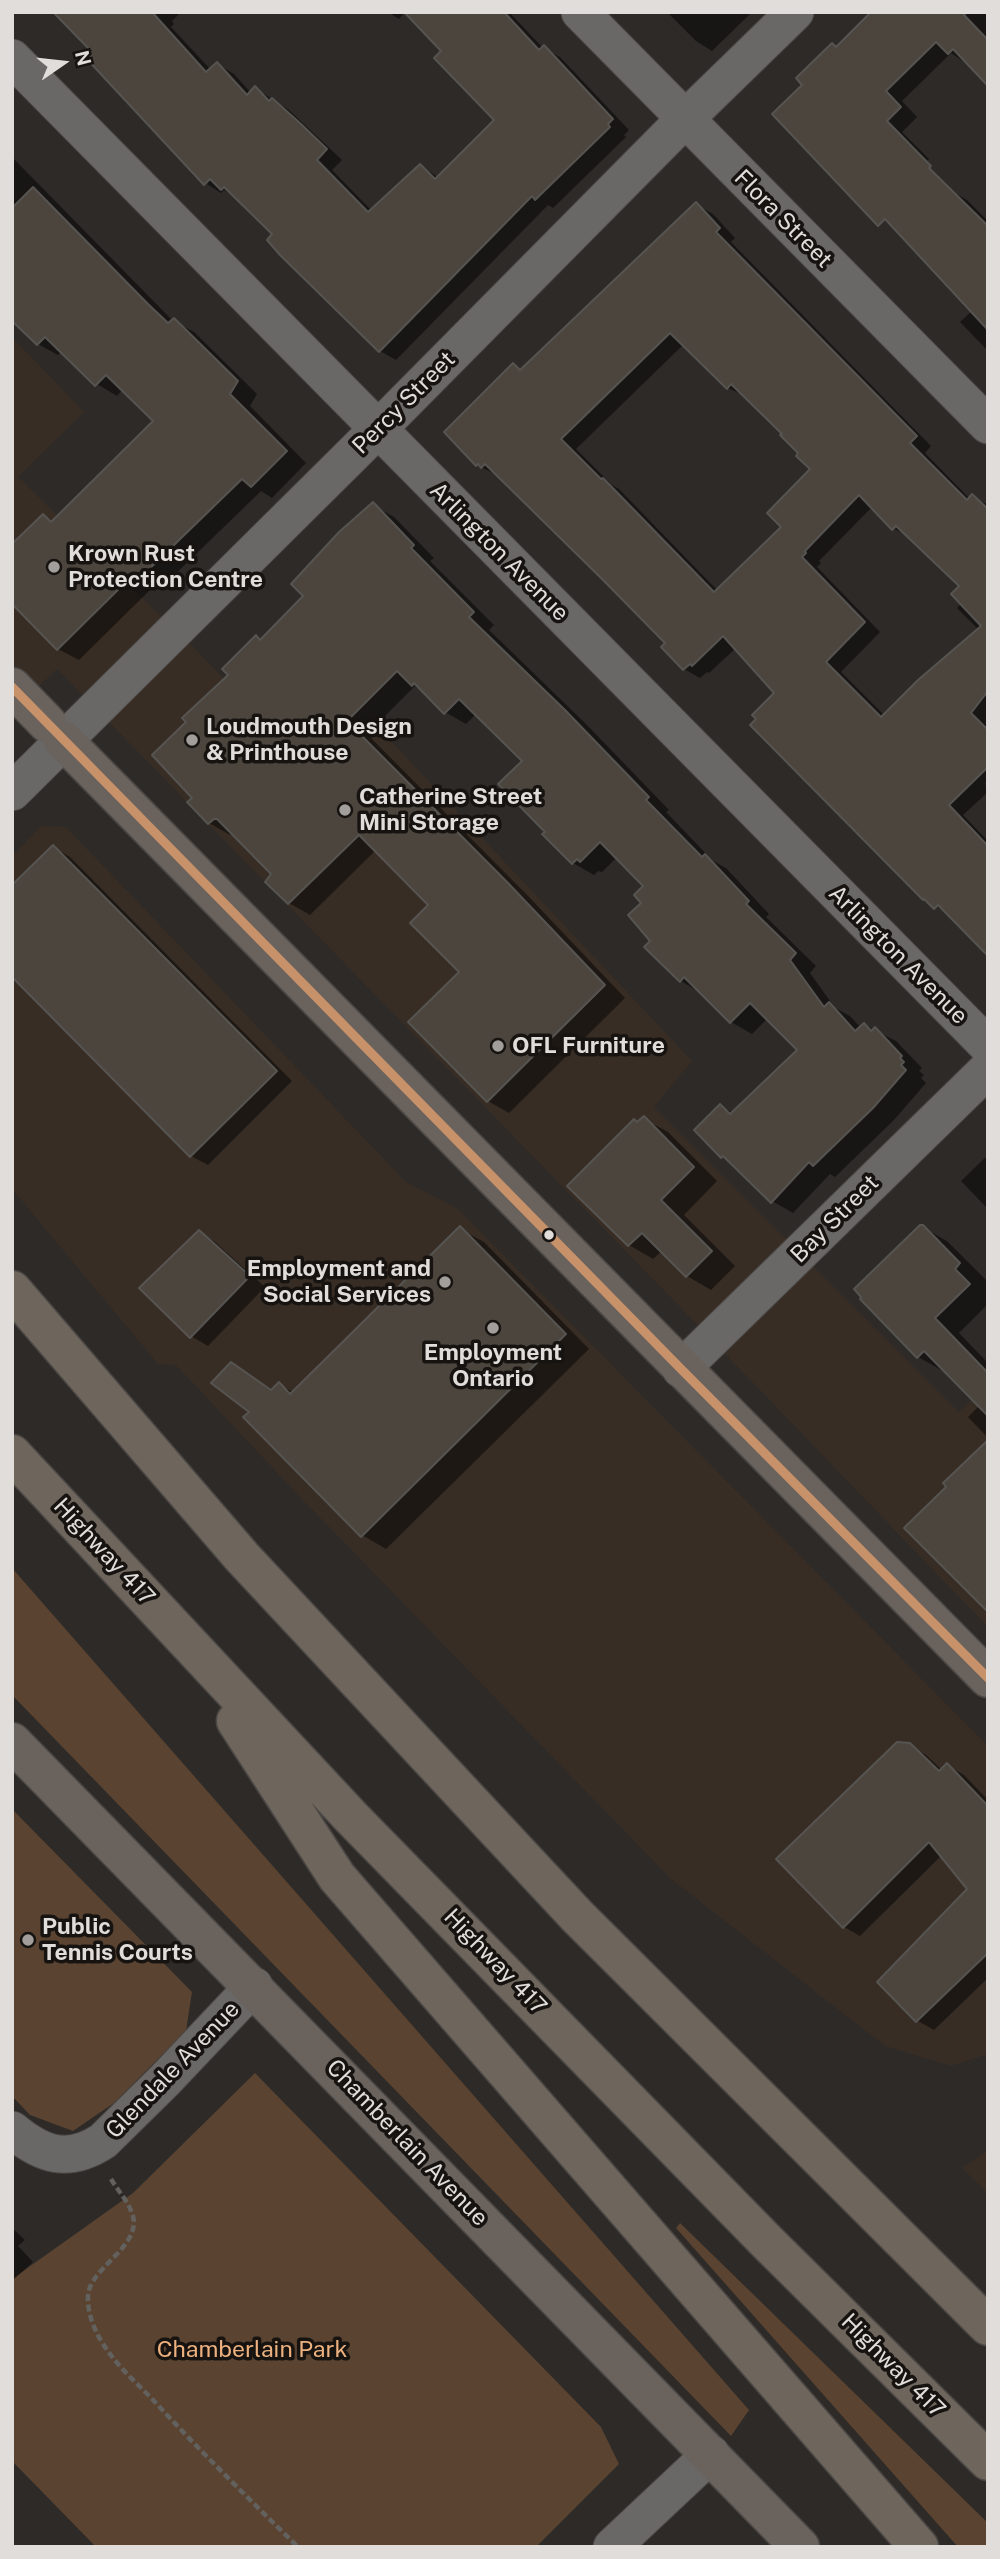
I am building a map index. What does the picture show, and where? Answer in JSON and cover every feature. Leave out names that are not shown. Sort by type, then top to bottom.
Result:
[{"type":"highway","points":[[12,1290],[242,1557],[577,1916],[988,2326]]},
{"type":"highway","name":"Highway 417","points":[[12,1454],[350,1816],[767,2242],[988,2460]]},
{"type":"highway","points":[[171,1624],[318,1844],[337,1877],[919,2547]]},
{"type":"main road","points":[[12,687],[988,1678]]},
{"type":"main road","name":"Chamberlain Avenue","points":[[12,1741],[800,2547]]},
{"type":"street","name":"Flora Street","points":[[580,12],[988,425]]},
{"type":"street","name":"Percy Street","points":[[12,792],[55,731],[378,429],[684,120],[795,12]]},
{"type":"street","name":"Arlington Avenue","points":[[12,58],[988,1045]]},
{"type":"street","name":"Bay Street","points":[[681,1369],[988,1069]]},
{"type":"street","name":"Glendale Avenue","points":[[12,2130],[40,2150],[57,2154],[74,2154],[93,2148],[165,2080],[254,1986]]},
{"type":"street","points":[[612,2547],[711,2454]]},
{"type":"path","points":[[93,2148],[134,2218],[132,2231],[117,2255],[93,2280],[87,2295],[91,2319],[116,2361],[195,2445],[299,2547]]},
{"type":"shaded area","points":[[12,337],[84,412],[18,477],[199,653],[318,774],[374,723],[692,1061],[654,1107],[959,1412],[988,1384],[988,1627],[681,1308],[57,669],[12,712]]},
{"type":"shaded area","points":[[41,826],[66,827],[406,1182],[458,1209],[988,1746],[988,2054],[951,2066],[885,2046],[671,1879],[301,1498],[176,1365],[158,1364],[12,1189],[12,856]]},
{"type":"shaded area","points":[[988,2150],[988,2193],[962,2168]]},
{"type":"green space","points":[[12,1568],[749,2410],[731,2436],[12,1695]]},
{"type":"green space","points":[[12,1809],[192,1992],[186,2031],[114,2103],[73,2131],[30,2115],[12,2096]]},
{"type":"green space","name":"Chamberlain Park","points":[[255,2073],[601,2427],[619,2464],[536,2547],[96,2547],[12,2461],[12,2279],[133,2193]]},
{"type":"green space","points":[[680,2223],[988,2523],[988,2547],[958,2547],[676,2228]]},
{"type":"building","points":[[53,12],[152,12],[206,72],[217,62],[247,95],[255,86],[269,101],[272,98],[301,124],[327,149],[317,160],[368,212],[420,164],[435,179],[494,120],[434,58],[441,51],[404,12],[504,12],[539,50],[544,45],[613,119],[608,124],[610,127],[535,200],[532,196],[379,352],[280,255],[267,240],[272,234],[224,187],[221,190],[210,179],[204,185],[84,56],[90,50]]},
{"type":"building","points":[[871,12],[967,12],[964,15],[988,40],[988,86],[953,49],[948,54],[936,42],[886,91],[901,107],[887,121],[931,166],[929,168],[988,226],[988,330],[885,219],[878,226],[772,114],[802,85],[796,78],[832,43],[836,47]]},
{"type":"building","points":[[33,187],[168,323],[174,318],[238,381],[230,394],[287,451],[251,487],[242,479],[140,578],[135,573],[57,650],[12,604],[12,544],[43,514],[51,522],[153,421],[106,375],[95,386],[45,337],[37,345],[12,321],[12,208]]},
{"type":"building","points":[[696,202],[720,228],[716,232],[917,436],[910,443],[967,500],[972,494],[988,509],[988,691],[971,713],[988,730],[988,767],[949,805],[988,846],[988,956],[938,905],[934,909],[923,900],[750,725],[756,719],[752,715],[774,693],[723,636],[692,666],[690,664],[683,670],[661,647],[665,643],[602,579],[485,464],[481,468],[478,464],[476,466],[444,432],[513,363],[520,370]],"holes":[[[670,333],[727,389],[731,384],[782,434],[780,435],[798,453],[796,456],[810,469],[767,513],[781,527],[714,592],[603,478],[561,439]],[[859,495],[892,530],[896,526],[959,586],[951,594],[981,626],[918,680],[881,717],[826,662],[865,622],[802,557]]]},
{"type":"building","points":[[373,502],[414,545],[411,548],[474,612],[469,617],[565,710],[649,797],[646,800],[702,857],[705,854],[749,901],[746,904],[796,953],[790,960],[824,1007],[829,1002],[855,1031],[864,1023],[871,1031],[875,1027],[902,1056],[900,1058],[904,1062],[901,1065],[906,1070],[873,1108],[813,1166],[809,1162],[771,1203],[694,1130],[720,1104],[730,1114],[797,1050],[750,1003],[730,1023],[684,977],[680,982],[644,947],[650,941],[628,915],[641,903],[634,895],[643,886],[600,842],[580,862],[577,859],[572,864],[542,834],[545,832],[498,784],[522,761],[459,699],[444,714],[414,683],[412,686],[397,671],[347,721],[605,985],[487,1102],[408,1022],[459,972],[410,923],[428,905],[359,835],[288,904],[265,882],[271,874],[217,819],[208,824],[187,802],[192,798],[152,755],[186,722],[182,718],[228,675],[222,669],[256,635],[260,640],[303,596],[291,584],[339,532]]},
{"type":"building","points":[[53,845],[277,1071],[190,1157],[12,977],[12,885]]},
{"type":"building","points":[[644,1116],[694,1167],[661,1200],[712,1251],[686,1277],[642,1233],[628,1246],[567,1186],[634,1119],[637,1122]]},
{"type":"building","points":[[920,1225],[960,1263],[955,1269],[970,1284],[935,1318],[988,1373],[988,1416],[924,1351],[917,1358],[860,1299],[854,1289]]},
{"type":"building","points":[[460,1226],[566,1334],[361,1537],[243,1417],[249,1412],[211,1383],[231,1362],[271,1390],[279,1382],[290,1394]]},
{"type":"building","points":[[199,1230],[250,1276],[190,1338],[139,1288]]},
{"type":"building","points":[[988,1440],[988,1612],[904,1528],[946,1487],[943,1483]]},
{"type":"building","points":[[897,1742],[910,1743],[939,1771],[947,1763],[988,1806],[988,1953],[916,2022],[877,1982],[967,1889],[929,1842],[843,1928],[776,1859]]},
{"type":"transit line","points":[[12,687],[988,1678]]},
{"type":"place","name":"Krown Rust Protection Centre","points":[[54,567]]},
{"type":"place","name":"Loudmouth Design & Printhouse","points":[[192,740]]},
{"type":"place","name":"Catherine Street Mini Storage","points":[[345,810]]},
{"type":"place","name":"OFL Furniture","points":[[498,1046]]},
{"type":"place","name":"Employment and Social Services","points":[[445,1282]]},
{"type":"place","name":"Employment Ontario","points":[[493,1328]]},
{"type":"place","name":"Public Tennis Courts","points":[[28,1940]]}]
